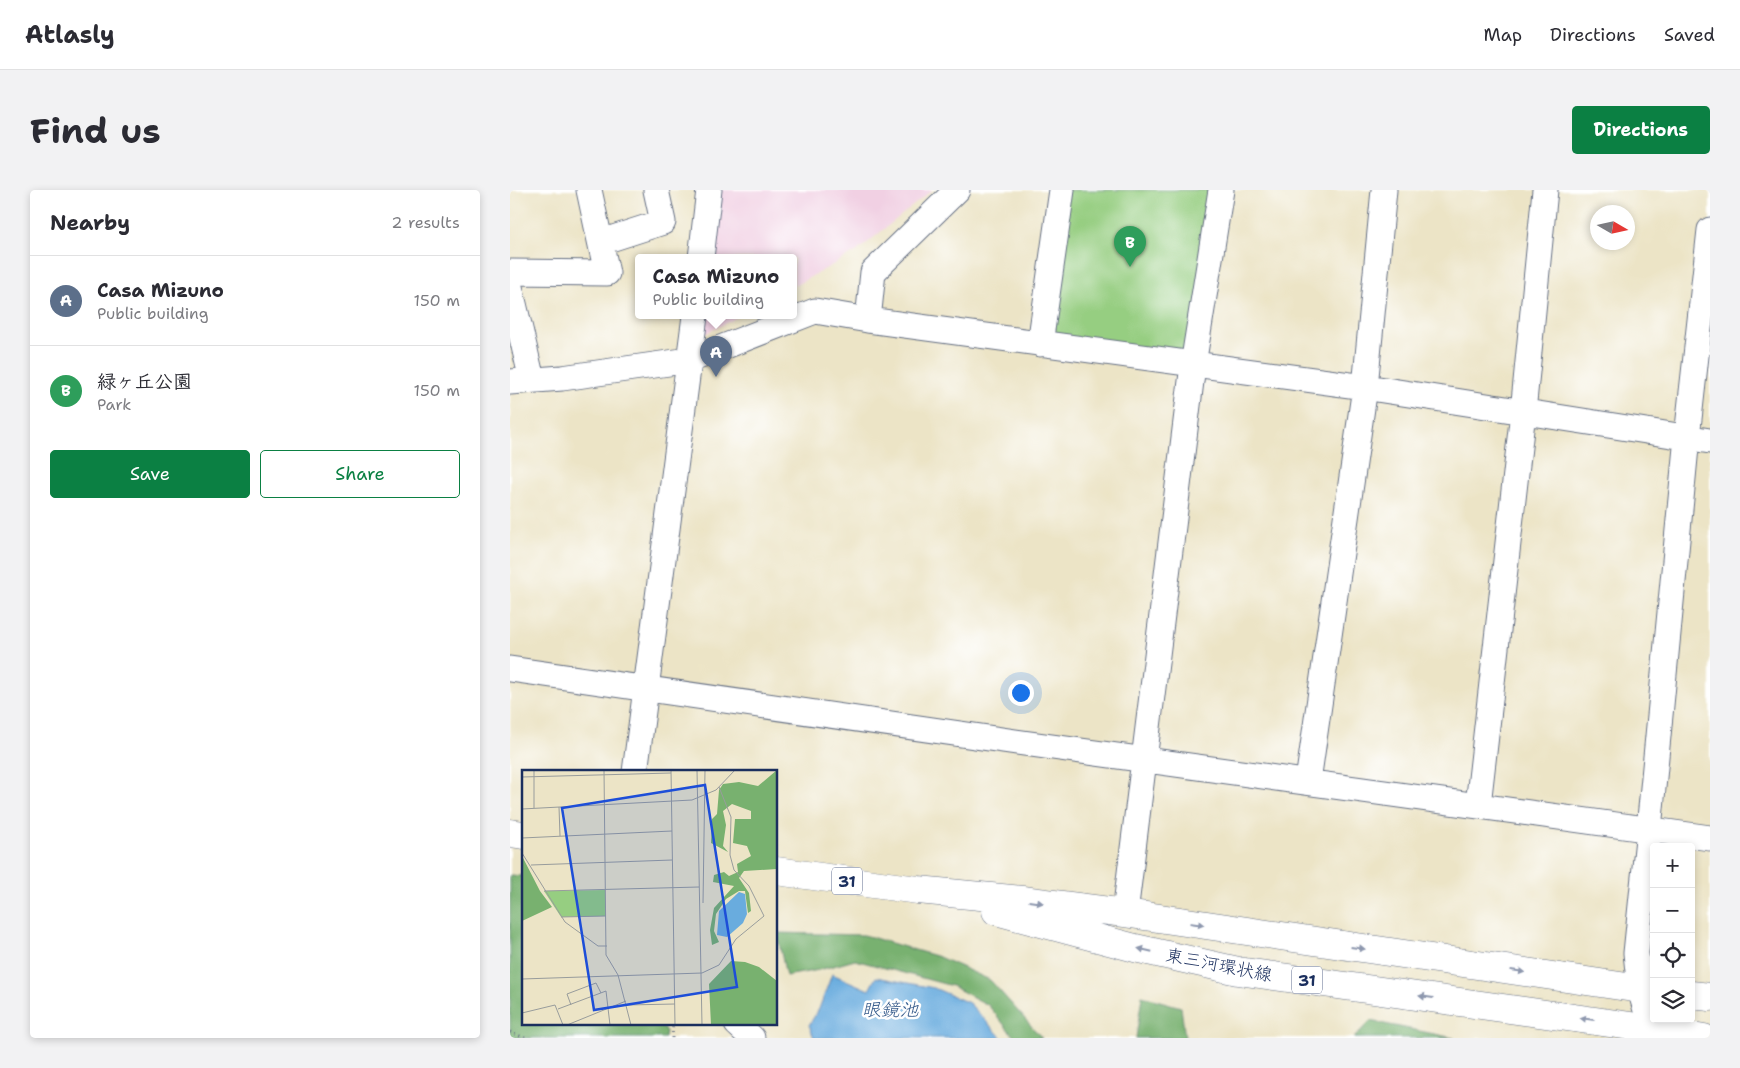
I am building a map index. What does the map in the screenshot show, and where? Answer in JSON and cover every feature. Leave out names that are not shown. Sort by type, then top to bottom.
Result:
[{"type":"main road","name":"東三河環状線","points":[[778,871],[1125,914],[1647,990]]},
{"type":"main road","name":"東三河環状線","points":[[918,890],[1135,948],[1238,970],[1653,1033],[1704,1038]]},
{"type":"main road","points":[[1695,995],[1710,997]]},
{"type":"street","points":[[510,272],[607,273],[589,190]]},
{"type":"street","points":[[601,242],[663,222],[656,190]]},
{"type":"street","points":[[701,254],[709,190]]},
{"type":"street","points":[[868,320],[873,272],[957,190]]},
{"type":"street","points":[[1040,344],[1062,190]]},
{"type":"street","points":[[1125,914],[1194,365],[1220,190]]},
{"type":"street","points":[[1308,782],[1365,387],[1384,190]]},
{"type":"street","points":[[1478,805],[1524,412],[1545,190]]},
{"type":"street","points":[[1653,1033],[1647,990],[1636,953],[1698,439],[1710,230]]},
{"type":"street","points":[[510,287],[521,381],[562,378],[690,360],[792,319]]},
{"type":"street","points":[[797,317],[815,310],[868,320],[1365,387],[1698,439]]},
{"type":"street","points":[[635,770],[695,319]]},
{"type":"street","points":[[510,669],[1710,838]]},
{"type":"street","points":[[739,1026],[752,1038]]},
{"type":"path","points":[[510,1032],[525,1038]]},
{"type":"shaded area","points":[[719,190],[932,190],[856,252],[797,284],[797,254],[712,254]]},
{"type":"shaded area","points":[[705,319],[733,319],[703,335]]},
{"type":"green space","points":[[1062,190],[1221,190],[1193,365],[1040,344]]},
{"type":"green space","points":[[510,875],[522,876],[522,1026],[660,1026],[666,1031],[665,1038],[510,1038]]},
{"type":"green space","points":[[778,933],[864,935],[939,957],[990,980],[1042,1038],[1015,1038],[988,1005],[952,986],[855,960],[819,970],[786,976]]},
{"type":"green space","points":[[1142,996],[1181,1007],[1185,1038],[1136,1038]]},
{"type":"green space","points":[[1370,1021],[1454,1038],[1354,1038]]},
{"type":"water","name":"眼鏡池","points":[[832,974],[869,990],[876,977],[934,988],[969,1003],[1002,1038],[814,1038],[809,1025],[819,1009]]},
{"type":"place","name":"緑ヶ丘公園","points":[[1130,267]]},
{"type":"place","name":"Casa Mizuno","points":[[716,377]]}]
